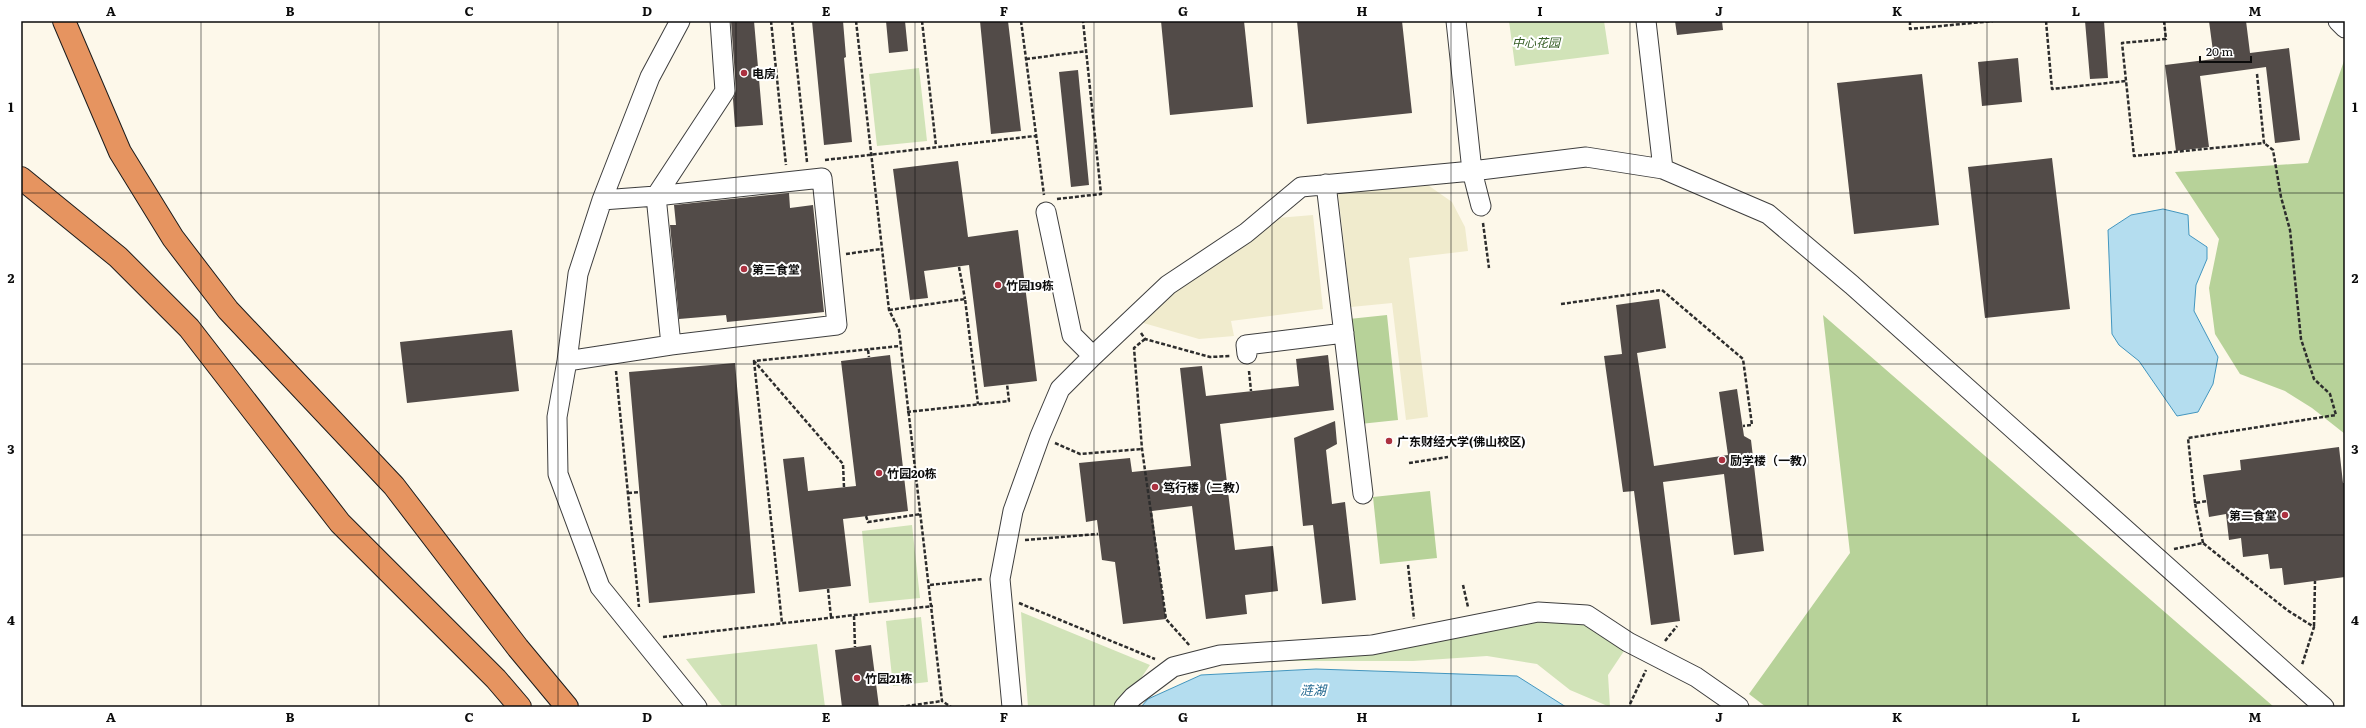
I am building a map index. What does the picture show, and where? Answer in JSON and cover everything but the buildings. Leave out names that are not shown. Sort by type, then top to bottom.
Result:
[{"type":"highway","points":[[64,21],[78,50],[120,152],[173,238],[228,310],[394,486],[518,648],[567,707]]},
{"type":"highway","points":[[73,21],[78,50]]},
{"type":"highway","points":[[21,178],[118,257],[189,328],[340,523],[496,679],[520,707]]},
{"type":"street","points":[[680,21],[650,77],[602,200],[578,274],[567,361],[557,417],[558,474],[600,587],[697,707]]},
{"type":"street","points":[[671,345],[656,196],[725,91],[720,21]]},
{"type":"street","points":[[1456,21],[1472,171],[1481,206]]},
{"type":"street","points":[[1646,21],[1664,169]]},
{"type":"street","points":[[2338,21],[2345,28]]},
{"type":"street","points":[[1012,707],[1000,579],[1013,511],[1040,436],[1060,389],[1093,356],[1168,285],[1246,233],[1301,187],[1472,171],[1586,157],[1664,169],[1768,214],[1852,285],[2324,707]]},
{"type":"street","points":[[567,361],[671,345],[837,325],[822,178],[656,196],[602,200]]},
{"type":"street","points":[[1326,184],[1363,494]]},
{"type":"street","points":[[1045,206],[1072,335],[1093,356]]},
{"type":"street","points":[[1247,354],[1246,345],[1344,332]]},
{"type":"street","points":[[1124,707],[1133,697],[1173,667],[1202,659],[1220,655],[1372,645],[1538,612],[1587,615],[1628,642],[1696,677],[1739,707]]},
{"type":"path","points":[[771,21],[788,182]]},
{"type":"path","points":[[792,21],[807,162],[814,161]]},
{"type":"path","points":[[856,21],[888,310],[898,330],[907,412],[933,606],[942,700],[951,707]]},
{"type":"path","points":[[922,21],[936,146]]},
{"type":"path","points":[[1021,21],[1045,206],[1101,194],[1083,21]]},
{"type":"path","points":[[1910,21],[1910,29],[1993,21]]},
{"type":"path","points":[[2046,21],[2052,89],[2126,81]]},
{"type":"path","points":[[2164,21],[2166,38],[2122,43],[2134,156],[2264,143],[2273,150],[2281,197],[2290,230],[2301,339],[2314,379],[2330,394],[2336,415],[2188,438],[2195,503],[2203,543],[2287,610],[2314,627]]},
{"type":"path","points":[[1026,59],[1087,52]]},
{"type":"path","points":[[2257,74],[2264,143]]},
{"type":"path","points":[[822,161],[936,146],[1036,136]]},
{"type":"path","points":[[1481,206],[1489,268]]},
{"type":"path","points":[[830,256],[881,249]]},
{"type":"path","points":[[960,267],[978,404]]},
{"type":"path","points":[[1561,304],[1662,290],[1743,359],[1752,425],[1743,426]]},
{"type":"path","points":[[888,310],[965,299]]},
{"type":"path","points":[[1133,319],[1145,338],[1210,357],[1247,354]]},
{"type":"path","points":[[1145,338],[1134,348],[1142,449],[1166,619],[1202,659]]},
{"type":"path","points":[[754,361],[900,346]]},
{"type":"path","points":[[868,350],[869,358]]},
{"type":"path","points":[[615,353],[640,609]]},
{"type":"path","points":[[754,361],[843,464],[844,487]]},
{"type":"path","points":[[754,361],[782,623]]},
{"type":"path","points":[[907,412],[1009,401],[1007,384]]},
{"type":"path","points":[[1040,436],[1080,454],[1142,449]]},
{"type":"path","points":[[1409,463],[1448,457]]},
{"type":"path","points":[[628,493],[640,492]]},
{"type":"path","points":[[2195,503],[2207,501]]},
{"type":"path","points":[[866,516],[868,522],[921,514]]},
{"type":"path","points":[[1031,540],[1098,534]]},
{"type":"path","points":[[2152,553],[2203,543]]},
{"type":"path","points":[[1408,565],[1416,636]]},
{"type":"path","points":[[930,585],[976,579],[1000,579]]},
{"type":"path","points":[[2296,682],[2314,627],[2315,581]]},
{"type":"path","points":[[1463,584],[1472,624]]},
{"type":"path","points":[[828,589],[831,617]]},
{"type":"path","points":[[642,640],[933,606]]},
{"type":"path","points":[[1030,606],[1173,667]]},
{"type":"path","points":[[854,616],[855,647]]},
{"type":"path","points":[[1630,704],[1654,655]]},
{"type":"path","points":[[900,707],[942,700]]},
{"type":"shaded area","points":[[1425,183],[1452,202],[1465,227],[1468,251],[1409,258],[1428,417],[1406,420],[1392,303],[1351,307],[1338,193]]},
{"type":"shaded area","points":[[1313,215],[1323,309],[1231,321],[1234,336],[1199,339],[1140,322],[1172,292],[1277,218]]},
{"type":"green space","name":"中心花园","points":[[1509,21],[1604,21],[1609,54],[1515,66]]},
{"type":"green space","points":[[2344,61],[2345,434],[2312,408],[2285,391],[2240,374],[2215,334],[2209,288],[2219,239],[2175,172],[2308,163]]},
{"type":"green space","points":[[919,68],[927,141],[877,146],[869,74]]},
{"type":"green space","points":[[1387,315],[1398,420],[1360,424],[1349,319]]},
{"type":"green space","points":[[1823,315],[2274,707],[1766,707],[1749,694],[1850,553]]},
{"type":"green space","points":[[1430,491],[1437,558],[1380,564],[1373,497]]},
{"type":"green space","points":[[912,525],[920,598],[869,603],[862,531]]},
{"type":"green space","points":[[1021,612],[1150,665],[1121,707],[1028,707]]},
{"type":"green space","points":[[921,617],[928,682],[893,686],[886,621]]},
{"type":"green space","points":[[1533,619],[1585,620],[1624,651],[1608,675],[1610,707],[1570,690],[1537,664],[1487,656],[1413,661],[1280,661],[1310,653]]},
{"type":"green space","points":[[817,644],[825,707],[723,707],[686,659]]},
{"type":"water","points":[[2163,209],[2188,215],[2189,235],[2207,247],[2207,259],[2196,285],[2194,311],[2218,357],[2213,384],[2198,412],[2177,416],[2139,361],[2119,345],[2112,334],[2108,230],[2131,215]]},
{"type":"water","name":"涟湖","points":[[1316,669],[1517,676],[1566,707],[1141,707],[1148,699],[1201,675]]},
{"type":"place","name":"电房","points":[[744,73]]},
{"type":"place","name":"第三食堂","points":[[744,269]]},
{"type":"place","name":"竹园19栋","points":[[998,285]]},
{"type":"place","name":"广东财经大学(佛山校区)","points":[[1389,441]]},
{"type":"place","name":"励学楼（一教）","points":[[1722,460]]},
{"type":"place","name":"竹园20栋","points":[[879,473]]},
{"type":"place","name":"笃行楼（二教）","points":[[1155,487]]},
{"type":"place","name":"第二食堂","points":[[2285,515]]},
{"type":"place","name":"竹园21栋","points":[[857,678]]}]
